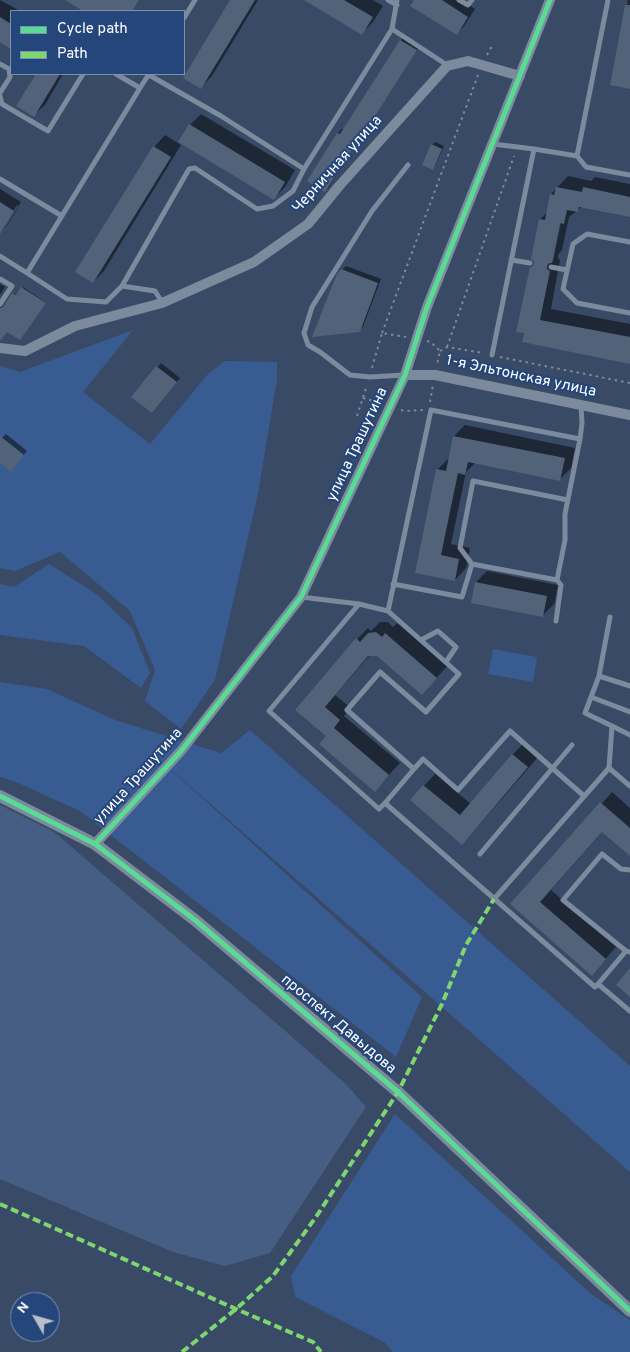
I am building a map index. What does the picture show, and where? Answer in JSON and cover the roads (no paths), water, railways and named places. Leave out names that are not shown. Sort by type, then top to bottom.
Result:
[{"type":"street","name":"улица Трашутина","points":[[95,844],[181,751],[301,598],[404,374],[418,339],[427,307],[550,0]]},
{"type":"street","points":[[448,66],[468,61],[520,76]]},
{"type":"street","name":"Черничная улица","points":[[0,348],[25,351],[76,326],[162,303],[254,262],[308,224],[340,185],[448,66]]},
{"type":"street","name":"1-я Эльтонская улица","points":[[404,374],[435,375],[630,415]]},
{"type":"street","name":"проспект Давыдова","points":[[0,796],[95,844],[195,920],[398,1092],[630,1311]]},
{"type":"lane","points":[[185,16],[195,0]]},
{"type":"lane","points":[[0,256],[68,299],[106,302],[122,286],[189,170],[195,168],[257,208],[274,206],[293,191],[304,168],[392,29],[397,2],[388,0]]},
{"type":"lane","points":[[459,0],[468,6],[472,0]]},
{"type":"lane","points":[[577,156],[608,0]]},
{"type":"lane","points":[[392,29],[448,66]]},
{"type":"lane","points":[[0,64],[8,70],[10,77],[0,94],[2,104],[48,131],[82,75]]},
{"type":"lane","points":[[118,75],[140,88]]},
{"type":"lane","points":[[27,273],[148,75]]},
{"type":"lane","points":[[151,75],[304,168]]},
{"type":"lane","points":[[493,144],[577,156],[586,167],[630,175]]},
{"type":"lane","points":[[492,355],[534,149]]},
{"type":"lane","points":[[404,374],[370,377],[350,375],[308,344],[304,333],[312,307],[372,211],[408,165]]},
{"type":"lane","points":[[0,179],[62,216]]},
{"type":"lane","points":[[630,242],[587,234],[573,244],[563,289],[576,303],[630,313]]},
{"type":"lane","points":[[511,260],[530,263]]},
{"type":"lane","points":[[551,267],[567,270]]},
{"type":"lane","points":[[0,279],[12,286],[0,304]]},
{"type":"lane","points":[[122,286],[156,291],[162,303]]},
{"type":"lane","points":[[557,580],[565,540],[565,514],[580,439],[582,423],[581,405]]},
{"type":"lane","points":[[388,611],[431,410],[580,439]]},
{"type":"lane","points":[[556,621],[561,585],[557,580],[472,564],[460,548],[473,481],[568,500]]},
{"type":"lane","points":[[393,584],[462,597],[472,564]]},
{"type":"lane","points":[[301,598],[359,604],[388,611],[460,674],[426,712],[380,672],[347,710],[414,769]]},
{"type":"lane","points":[[359,604],[269,711],[379,809],[423,759],[458,790],[510,731],[584,796]]},
{"type":"lane","points":[[610,617],[599,676],[585,712],[630,735]]},
{"type":"lane","points":[[421,640],[438,631],[456,647],[446,662]]},
{"type":"lane","points":[[599,676],[630,686]]},
{"type":"lane","points":[[591,697],[630,712]]},
{"type":"lane","points":[[494,899],[609,768],[612,726]]},
{"type":"lane","points":[[480,854],[572,745]]},
{"type":"lane","points":[[609,768],[630,786]]},
{"type":"lane","points":[[384,803],[595,987],[628,952],[563,900],[602,854],[621,869],[630,870]]},
{"type":"lane","points":[[598,984],[630,1011]]}]
